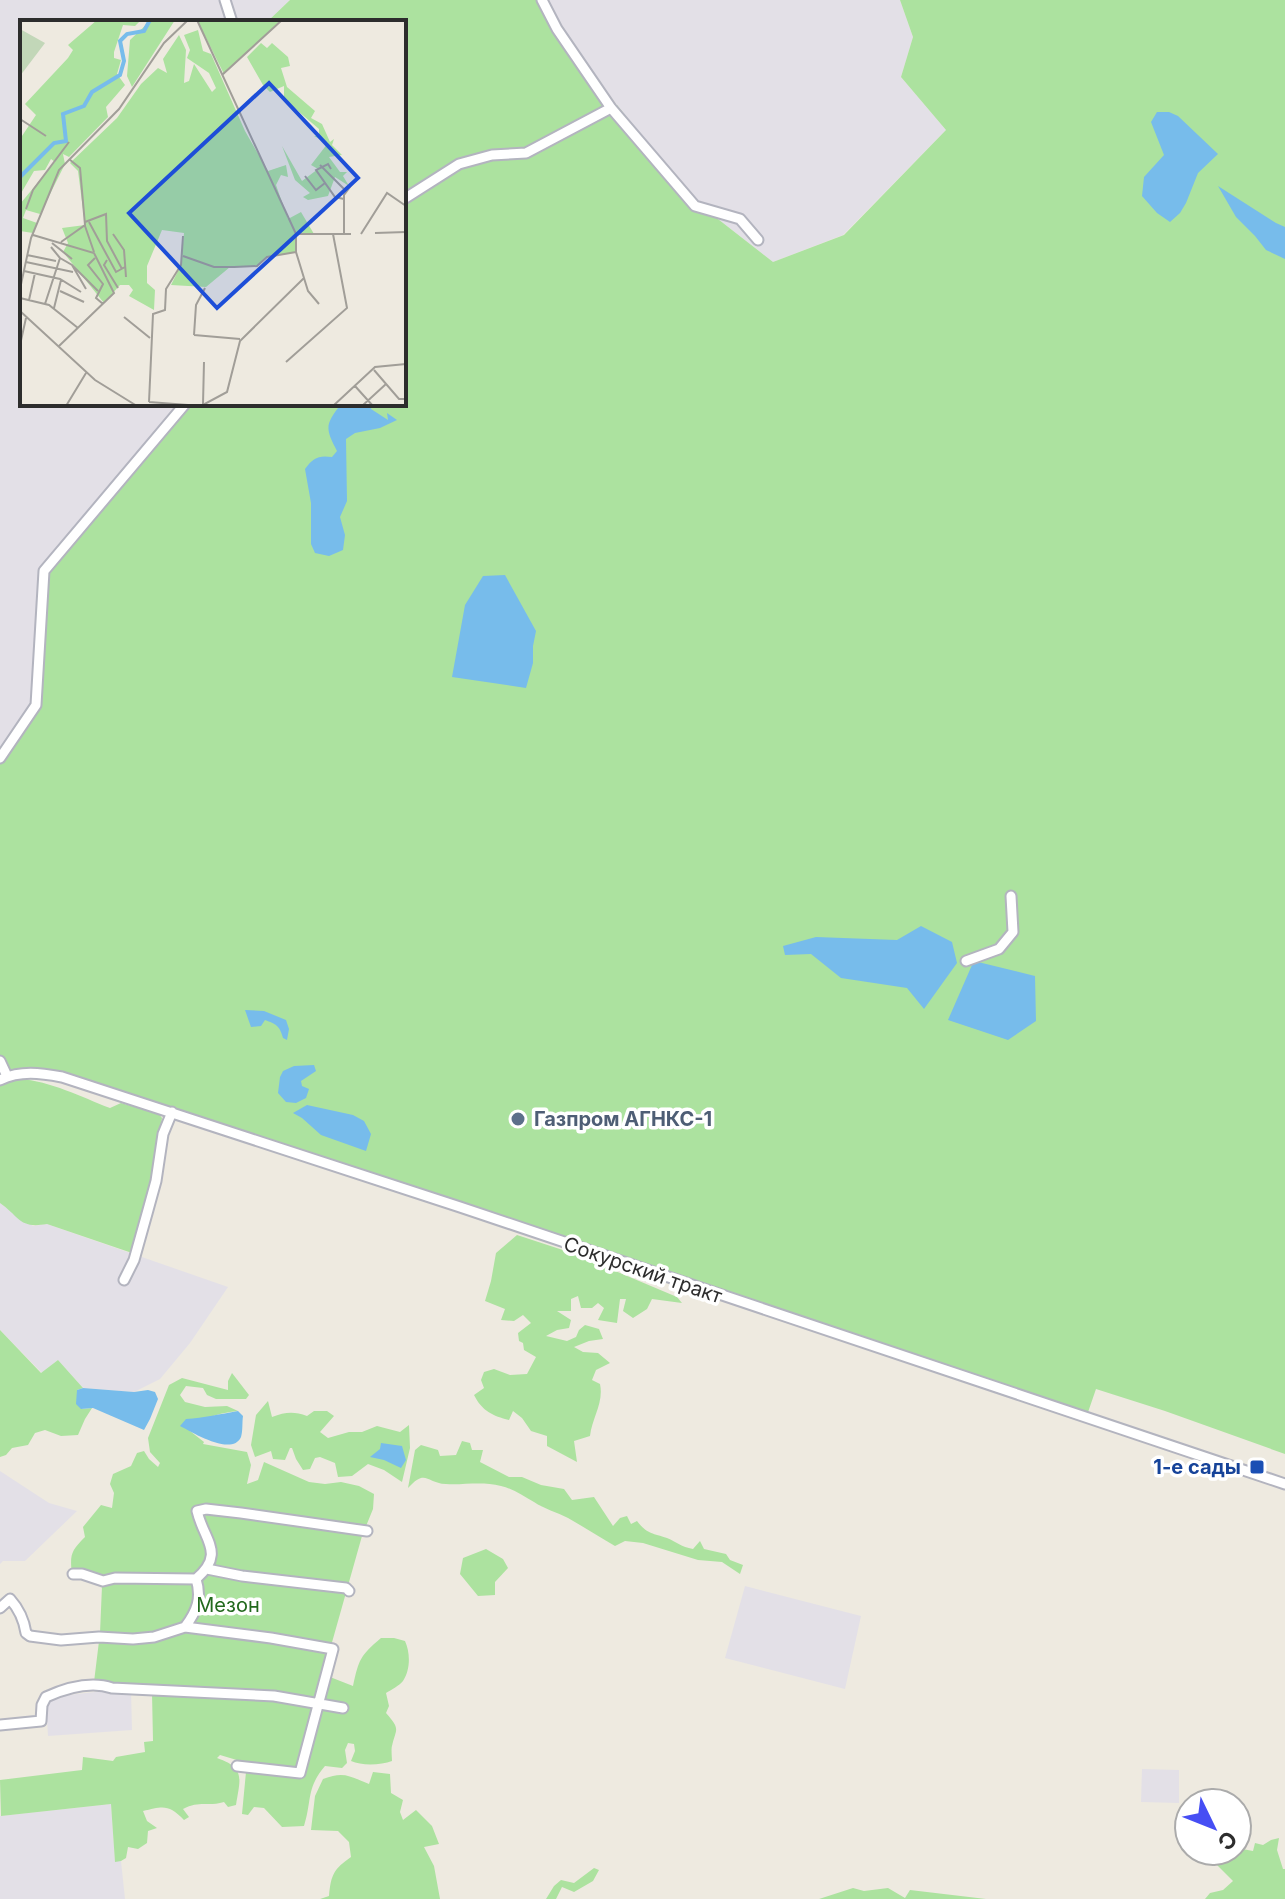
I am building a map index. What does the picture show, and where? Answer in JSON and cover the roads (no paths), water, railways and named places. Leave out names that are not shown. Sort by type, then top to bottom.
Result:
[{"type":"street","points":[[225,0],[231,20]]},
{"type":"street","points":[[542,0],[557,29],[611,108],[695,206],[740,219],[758,240]]},
{"type":"street","points":[[406,198],[459,164],[492,155],[526,153],[611,108]]},
{"type":"street","points":[[0,758],[36,705],[44,571],[183,406]]},
{"type":"street","points":[[966,961],[999,949],[1013,932],[1011,896]]},
{"type":"street","points":[[0,1061],[4,1078]]},
{"type":"street","name":"Сокурский тракт","points":[[4,1078],[30,1072],[62,1077],[1285,1484]]},
{"type":"street","points":[[124,1280],[134,1260],[156,1181],[163,1134],[172,1112]]},
{"type":"street","points":[[73,1574],[103,1581],[115,1578],[196,1579],[207,1569],[212,1556],[197,1511],[206,1509],[367,1531]]},
{"type":"street","points":[[207,1569],[346,1588],[349,1591]]},
{"type":"street","points":[[185,1627],[195,1615],[200,1592],[196,1579]]},
{"type":"street","points":[[0,1608],[10,1599],[17,1606],[26,1633],[61,1640],[154,1637],[185,1627],[333,1649],[300,1773],[237,1766]]},
{"type":"street","points":[[0,1725],[41,1721],[46,1697],[85,1685],[247,1694],[343,1708]]},
{"type":"water","points":[[1157,112],[1178,116],[1218,154],[1198,173],[1186,203],[1170,222],[1142,196],[1144,177],[1164,155],[1151,122]]},
{"type":"water","points":[[1218,186],[1285,227],[1285,259],[1266,250],[1236,217]]},
{"type":"water","points":[[340,406],[372,406],[371,409],[388,420],[387,413],[397,420],[380,428],[355,433],[346,439],[347,501],[340,517],[345,535],[343,550],[329,556],[315,553],[311,544],[311,503],[305,469],[316,458],[332,457],[337,451],[328,427]]},
{"type":"water","points":[[505,575],[536,631],[533,663],[526,688],[452,677],[465,605],[483,576]]},
{"type":"water","points":[[921,926],[952,942],[957,963],[924,1009],[907,988],[841,978],[811,954],[785,955],[783,946],[816,937],[897,940]]},
{"type":"water","points":[[978,962],[1035,976],[1036,1021],[1008,1040],[948,1020],[972,965]]},
{"type":"water","points":[[245,1010],[264,1011],[286,1020],[289,1029],[287,1040],[277,1026],[265,1020],[261,1026],[251,1027]]},
{"type":"water","points":[[314,1065],[316,1071],[301,1081],[302,1086],[309,1089],[306,1098],[296,1103],[286,1102],[278,1093],[283,1071],[294,1066]]},
{"type":"water","points":[[307,1105],[353,1115],[364,1121],[371,1134],[366,1151],[321,1135],[293,1113]]},
{"type":"water","points":[[77,1390],[134,1392],[148,1390],[155,1392],[158,1399],[144,1430],[93,1408],[81,1409],[76,1404]]},
{"type":"water","points":[[238,1411],[243,1416],[242,1435],[236,1443],[229,1445],[212,1441],[180,1426],[186,1419]]},
{"type":"water","points":[[381,1443],[402,1446],[406,1460],[401,1468],[370,1457],[380,1449]]},
{"type":"place","name":"Газпром АГНКС-1","points":[[518,1119]]},
{"type":"place","name":"1-е сады","points":[[1257,1467]]},
{"type":"park label","name":"Мезон","points":[[228,1605]]}]
